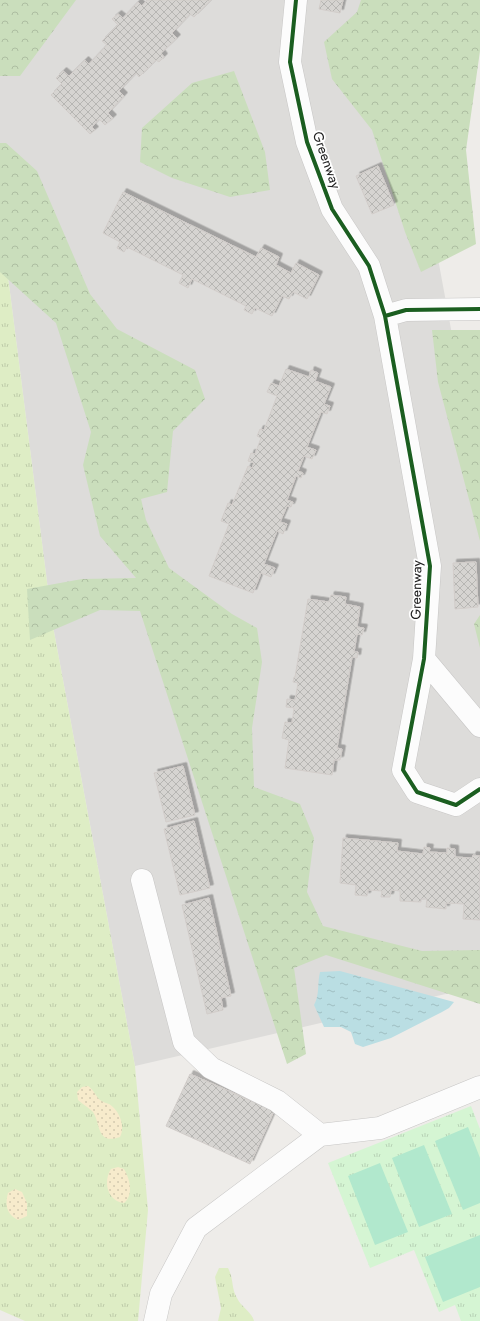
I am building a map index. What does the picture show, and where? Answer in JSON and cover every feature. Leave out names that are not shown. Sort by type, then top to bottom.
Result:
[{"type":"street","name":"Greenway","points":[[296,0],[290,62],[307,142],[332,209],[369,266],[385,316],[430,566],[424,659],[403,770],[417,792],[456,805],[480,789]]},
{"type":"street","points":[[385,316],[406,310],[480,309]]},
{"type":"street","points":[[424,659],[480,726]]},
{"type":"street","points":[[142,880],[184,1042],[211,1068],[278,1101],[320,1136]]},
{"type":"street","points":[[155,1321],[160,1294],[196,1228],[320,1136],[380,1128],[480,1087]]},
{"type":"shaded area","points":[[0,0],[393,0],[395,26],[480,486],[480,986],[135,1066],[52,621],[0,214]]},
{"type":"green space","points":[[0,0],[76,0],[20,76],[0,76]]},
{"type":"green space","points":[[361,0],[480,0],[480,51],[466,150],[476,244],[421,272],[405,232],[372,130],[332,79],[324,42],[357,12]]},
{"type":"green space","points":[[234,71],[265,152],[270,190],[230,197],[172,178],[140,162],[142,128],[192,83]]},
{"type":"green space","points":[[0,143],[6,143],[37,171],[90,294],[117,329],[195,370],[205,399],[173,431],[167,492],[141,499],[146,520],[169,568],[232,614],[257,628],[262,662],[252,728],[254,787],[300,804],[314,838],[307,892],[323,926],[422,951],[480,950],[480,1004],[326,955],[294,968],[306,1054],[287,1064],[140,611],[100,610],[30,640],[27,589],[82,579],[136,578],[100,536],[83,465],[91,432],[56,323],[0,272]]},
{"type":"green space","points":[[0,214],[52,621],[135,1066],[148,1210],[138,1321],[25,1321],[0,1310]]},
{"type":"green space","points":[[432,330],[480,330],[480,541],[438,382]]},
{"type":"green space","points":[[480,615],[480,648],[474,624]]},
{"type":"green space","points":[[471,1106],[480,1129],[480,1321],[461,1321],[455,1305],[439,1312],[414,1250],[370,1268],[328,1163]]},
{"type":"green space","points":[[468,1127],[480,1158],[480,1203],[463,1210],[435,1141]]},
{"type":"green space","points":[[424,1145],[452,1214],[419,1227],[392,1158]]},
{"type":"green space","points":[[380,1163],[408,1232],[375,1245],[348,1176]]},
{"type":"green space","points":[[480,1235],[480,1287],[443,1302],[425,1257]]},
{"type":"green space","points":[[219,1268],[228,1268],[235,1294],[254,1321],[218,1321],[221,1308],[215,1277]]},
{"type":"sand","points":[[88,1086],[100,1100],[109,1104],[116,1110],[122,1123],[122,1133],[120,1137],[112,1139],[106,1138],[100,1131],[95,1115],[78,1100],[77,1092],[82,1087]]},
{"type":"sand","points":[[118,1167],[124,1169],[128,1177],[130,1187],[129,1196],[124,1203],[114,1199],[110,1195],[107,1185],[107,1179],[111,1169]]},
{"type":"sand","points":[[15,1189],[22,1192],[27,1203],[27,1216],[18,1220],[11,1215],[7,1208],[8,1193]]},
{"type":"water","points":[[340,971],[454,1002],[449,1008],[442,1012],[391,1038],[363,1047],[355,1044],[351,1032],[341,1027],[324,1027],[314,1005],[317,997],[320,972]]},
{"type":"building","points":[[147,0],[211,0],[194,17],[190,14],[172,33],[177,38],[161,53],[164,57],[159,62],[156,60],[139,77],[136,73],[119,91],[124,96],[108,113],[113,118],[105,125],[99,119],[92,127],[95,130],[90,134],[51,95],[62,84],[56,78],[63,71],[69,76],[85,60],[89,64],[107,45],[102,41],[118,25],[112,19],[118,14],[123,18],[138,2],[142,6]]},
{"type":"building","points":[[321,0],[343,0],[340,13],[319,9]]},
{"type":"building","points":[[378,166],[394,205],[372,214],[356,176]]},
{"type":"building","points":[[123,192],[256,257],[261,248],[279,257],[276,265],[291,273],[296,263],[319,275],[307,299],[293,292],[289,299],[282,296],[272,316],[255,308],[252,314],[244,310],[246,306],[192,279],[188,288],[179,283],[183,275],[127,247],[124,252],[117,248],[120,242],[103,233]]},
{"type":"building","points":[[286,369],[309,377],[311,370],[318,373],[315,381],[331,387],[324,404],[330,406],[327,414],[321,412],[307,447],[316,450],[312,459],[304,456],[298,471],[303,473],[301,478],[296,476],[287,500],[293,502],[291,507],[287,506],[280,522],[287,524],[283,534],[277,531],[264,564],[275,568],[271,577],[261,573],[253,593],[209,576],[229,524],[221,521],[228,503],[232,505],[248,466],[252,468],[254,463],[248,461],[251,453],[255,454],[261,438],[257,436],[260,429],[264,430],[277,396],[267,392],[271,383],[279,386]]},
{"type":"building","points":[[476,562],[478,607],[455,609],[453,563]]},
{"type":"building","points":[[331,595],[346,597],[345,604],[360,607],[357,627],[364,628],[362,635],[357,634],[354,652],[358,652],[357,658],[352,657],[337,748],[342,749],[340,760],[334,760],[332,775],[285,768],[289,740],[282,738],[285,722],[292,723],[294,708],[286,707],[287,699],[295,700],[298,683],[293,682],[308,599],[329,602]]},
{"type":"building","points":[[183,766],[195,815],[166,822],[154,773]]},
{"type":"building","points":[[194,821],[210,888],[180,895],[164,829]]},
{"type":"building","points":[[343,838],[398,843],[397,851],[423,854],[424,847],[430,848],[429,852],[447,853],[447,848],[455,849],[455,857],[472,858],[473,855],[480,856],[480,920],[463,919],[464,904],[446,903],[446,909],[426,907],[427,899],[421,899],[421,902],[400,901],[400,891],[391,890],[390,897],[381,897],[382,891],[368,890],[367,896],[355,895],[356,885],[340,883]]},
{"type":"building","points":[[209,898],[231,996],[221,998],[223,1010],[207,1014],[182,905]]},
{"type":"building","points":[[190,1074],[274,1111],[250,1164],[166,1126]]},
{"type":"cycle path","points":[[296,0],[290,62],[307,142],[332,209],[369,266],[385,316]]},
{"type":"cycle path","points":[[480,309],[406,310],[385,316],[430,566],[424,659],[403,770],[417,792],[456,805],[480,789]]}]
